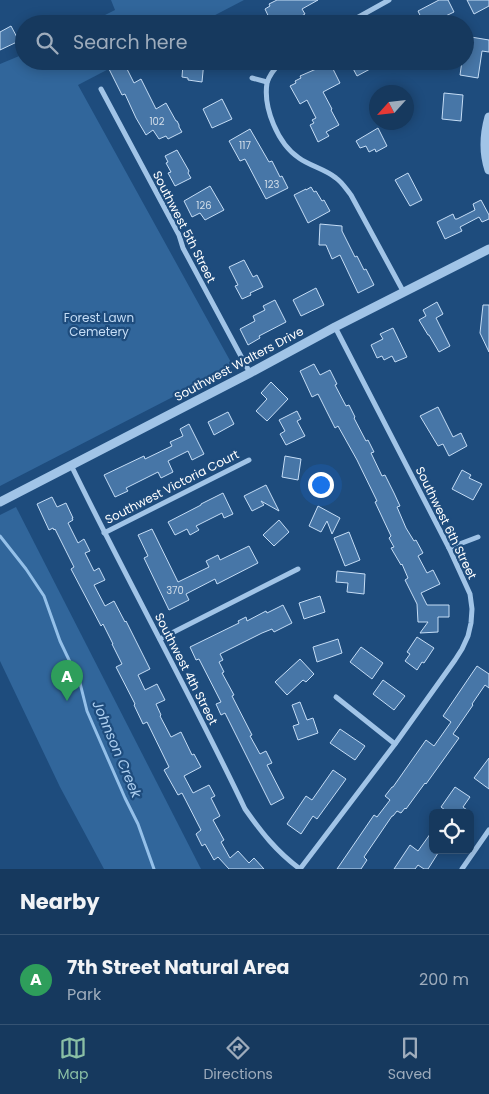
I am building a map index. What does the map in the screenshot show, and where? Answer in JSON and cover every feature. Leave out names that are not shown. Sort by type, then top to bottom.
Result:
[{"type":"street","points":[[362,15],[389,0]]},
{"type":"street","points":[[274,70],[268,82],[267,101],[269,113],[281,138],[299,158],[336,177],[351,195],[403,292]]},
{"type":"street","points":[[252,78],[268,82]]},
{"type":"street","name":"Southwest 5th Street","points":[[101,89],[179,235],[182,248],[250,373]]},
{"type":"street","points":[[489,117],[484,146],[489,170]]},
{"type":"street","name":"Southwest Walters Drive","points":[[0,502],[489,248]]},
{"type":"street","name":"Southwest 6th Street","points":[[300,869],[395,744],[455,660],[468,636],[472,609],[470,594],[449,548],[335,327]]},
{"type":"street","name":"Southwest Victoria Court","points":[[104,533],[248,460]]},
{"type":"street","name":"Southwest 4th Street","points":[[71,465],[245,809],[269,842],[300,869]]},
{"type":"street","points":[[449,548],[478,537]]},
{"type":"street","points":[[160,639],[298,569]]},
{"type":"street","points":[[336,697],[395,744]]},
{"type":"street","points":[[462,869],[487,839],[489,830]]},
{"type":"green space","points":[[111,0],[244,0],[215,15],[105,15],[115,10]]},
{"type":"green space","name":"Forest Lawn Cemetery","points":[[15,58],[15,70],[107,70],[78,85],[233,366],[0,486],[0,64]]},
{"type":"green space","points":[[16,507],[201,869],[104,869],[60,787],[0,661],[0,515]]},
{"type":"building","points":[[277,0],[318,0],[302,9],[305,14],[303,15],[268,15],[265,9],[270,6],[269,4]]},
{"type":"building","points":[[439,0],[448,0],[454,12],[448,15],[420,15],[418,11]]},
{"type":"building","points":[[467,0],[489,0],[489,6],[474,14]]},
{"type":"building","points":[[11,26],[15,34],[15,43],[0,50],[0,32]]},
{"type":"building","points":[[474,38],[489,40],[489,52],[482,51],[478,78],[460,75],[461,70],[474,70]]},
{"type":"building","points":[[110,70],[128,70],[134,83],[141,79],[156,109],[166,103],[182,132],[168,139],[166,136],[159,139],[153,130],[146,135],[125,94],[122,95]]},
{"type":"building","points":[[183,70],[203,70],[202,82],[182,77]]},
{"type":"building","points":[[314,70],[334,70],[340,83],[323,92],[339,125],[326,132],[329,136],[318,142],[310,125],[314,123],[312,120],[316,118],[307,100],[300,104],[290,86],[301,78],[300,76]]},
{"type":"building","points":[[354,70],[368,70],[357,76]]},
{"type":"building","points":[[444,93],[463,95],[461,121],[442,119]]},
{"type":"building","points":[[222,99],[232,119],[212,128],[203,109]]},
{"type":"building","points":[[250,129],[269,162],[272,161],[288,188],[266,199],[245,159],[240,161],[229,141]]},
{"type":"building","points":[[375,130],[379,130],[387,146],[376,152],[375,149],[369,152],[366,146],[360,148],[356,141]]},
{"type":"building","points":[[177,150],[191,178],[175,186],[168,173],[171,172],[166,163],[168,162],[165,156]]},
{"type":"building","points":[[408,173],[422,200],[410,206],[395,180]]},
{"type":"building","points":[[210,186],[224,210],[205,220],[200,213],[192,217],[184,201]]},
{"type":"building","points":[[311,187],[322,201],[324,200],[330,211],[308,223],[294,195]]},
{"type":"building","points":[[481,200],[489,215],[489,219],[482,222],[479,217],[460,227],[462,231],[445,239],[437,222],[453,214],[455,219],[457,219],[475,210],[473,204]]},
{"type":"building","points":[[320,224],[342,226],[342,231],[355,257],[357,256],[364,270],[366,269],[374,285],[358,293],[340,255],[332,259],[326,245],[319,245]]},
{"type":"building","points":[[244,260],[253,277],[257,275],[263,287],[242,299],[235,286],[238,285],[229,267]]},
{"type":"building","points":[[316,288],[324,305],[301,316],[293,300]]},
{"type":"building","points":[[275,300],[286,322],[259,336],[260,338],[248,345],[240,329],[255,321],[253,316],[265,310],[263,306]]},
{"type":"building","points":[[437,302],[443,314],[436,318],[450,346],[439,352],[419,320],[426,316],[423,310]]},
{"type":"building","points":[[483,305],[489,305],[489,352],[480,333]]},
{"type":"building","points":[[393,328],[407,357],[395,362],[392,356],[384,360],[382,356],[377,358],[371,345],[383,339],[380,334]]},
{"type":"building","points":[[314,364],[320,375],[330,370],[337,384],[335,385],[346,406],[349,405],[366,441],[368,440],[374,452],[371,453],[382,476],[385,475],[394,493],[400,506],[397,507],[406,528],[414,541],[416,540],[423,553],[418,556],[427,573],[433,570],[440,584],[421,593],[427,605],[449,605],[449,617],[438,617],[438,632],[420,633],[428,622],[418,622],[417,604],[405,580],[408,578],[402,564],[391,548],[394,547],[389,538],[391,536],[375,502],[377,501],[338,426],[335,428],[318,394],[312,397],[300,371]]},
{"type":"building","points":[[271,382],[288,399],[267,421],[256,411],[267,399],[261,393]]},
{"type":"building","points":[[438,407],[453,437],[461,433],[467,446],[449,456],[443,444],[438,446],[420,416]]},
{"type":"building","points":[[297,411],[301,419],[297,421],[305,436],[286,445],[280,434],[285,431],[279,420]]},
{"type":"building","points":[[228,412],[234,424],[214,435],[208,422]]},
{"type":"building","points":[[189,424],[204,454],[192,460],[188,451],[168,461],[173,472],[161,478],[158,472],[126,488],[128,491],[115,497],[104,475],[144,456],[145,459],[172,446],[170,442],[183,436],[180,429]]},
{"type":"building","points":[[285,456],[301,459],[298,480],[282,477]]},
{"type":"building","points":[[462,470],[471,475],[469,478],[482,484],[473,500],[452,489]]},
{"type":"building","points":[[266,485],[279,511],[261,501],[264,505],[252,511],[244,496]]},
{"type":"building","points":[[223,493],[233,514],[224,518],[222,513],[196,526],[199,530],[190,535],[187,529],[175,535],[168,522]]},
{"type":"building","points":[[52,497],[57,507],[66,503],[73,518],[68,523],[78,543],[84,539],[90,551],[85,553],[94,571],[99,568],[105,580],[94,585],[105,606],[114,601],[150,669],[138,675],[145,690],[157,684],[165,700],[156,704],[171,737],[181,732],[192,755],[194,754],[201,767],[184,776],[193,793],[209,785],[215,796],[211,798],[220,816],[213,820],[224,840],[221,842],[230,858],[238,851],[249,863],[254,858],[264,869],[229,869],[218,857],[214,860],[205,844],[202,846],[196,834],[201,830],[182,793],[178,795],[164,770],[169,767],[147,722],[143,724],[116,667],[122,664],[113,644],[103,624],[101,626],[71,569],[74,567],[55,529],[49,530],[37,504]]},
{"type":"building","points":[[318,506],[340,518],[332,534],[327,521],[321,532],[309,526]]},
{"type":"building","points":[[279,520],[289,532],[274,546],[263,535]]},
{"type":"building","points":[[152,529],[178,582],[209,567],[206,561],[218,555],[220,560],[249,546],[258,563],[217,584],[215,579],[186,594],[189,600],[169,610],[144,558],[148,556],[138,535]]},
{"type":"building","points":[[349,532],[360,560],[345,566],[334,538]]},
{"type":"building","points":[[337,571],[365,574],[364,594],[347,592],[348,583],[336,582]]},
{"type":"building","points":[[320,596],[325,612],[304,619],[299,603]]},
{"type":"building","points":[[283,605],[292,623],[274,632],[272,629],[262,633],[220,654],[223,660],[219,662],[224,672],[222,673],[234,695],[232,696],[252,735],[250,736],[260,754],[266,751],[272,763],[267,765],[284,798],[271,805],[225,713],[221,715],[216,704],[221,702],[199,659],[196,660],[190,647],[239,623],[238,621],[246,617],[247,621]]},
{"type":"building","points":[[417,637],[434,648],[417,670],[405,661],[410,654],[407,652]]},
{"type":"building","points":[[338,639],[342,653],[317,662],[313,647]]},
{"type":"building","points":[[361,647],[383,663],[372,679],[350,662]]},
{"type":"building","points":[[300,659],[314,674],[306,682],[303,680],[287,695],[275,682]]},
{"type":"building","points":[[477,666],[489,674],[489,688],[485,685],[453,734],[459,738],[406,809],[401,813],[397,811],[392,816],[364,857],[367,860],[361,869],[337,869],[374,815],[377,817],[390,800],[385,796],[426,740],[434,746],[451,722],[443,716]]},
{"type":"building","points":[[383,680],[405,696],[394,710],[373,694]]},
{"type":"building","points":[[300,702],[307,720],[313,718],[318,733],[298,740],[293,726],[299,724],[292,705]]},
{"type":"building","points":[[340,729],[365,746],[355,760],[330,743]]},
{"type":"building","points":[[489,758],[489,789],[474,778]]},
{"type":"building","points":[[333,770],[346,779],[317,819],[313,816],[301,834],[287,824],[306,796],[312,800]]},
{"type":"building","points":[[455,787],[470,797],[463,807],[466,809],[444,809],[441,807]]},
{"type":"building","points":[[429,836],[429,854],[437,854],[428,869],[418,865],[415,869],[394,869],[410,845],[418,851]]},
{"type":"waterway","name":"Johnson Creek","points":[[0,536],[44,596],[60,641],[80,683],[87,711],[138,824],[154,869]]},
{"type":"place","name":"7th Street Natural Area","points":[[67,701]]}]
